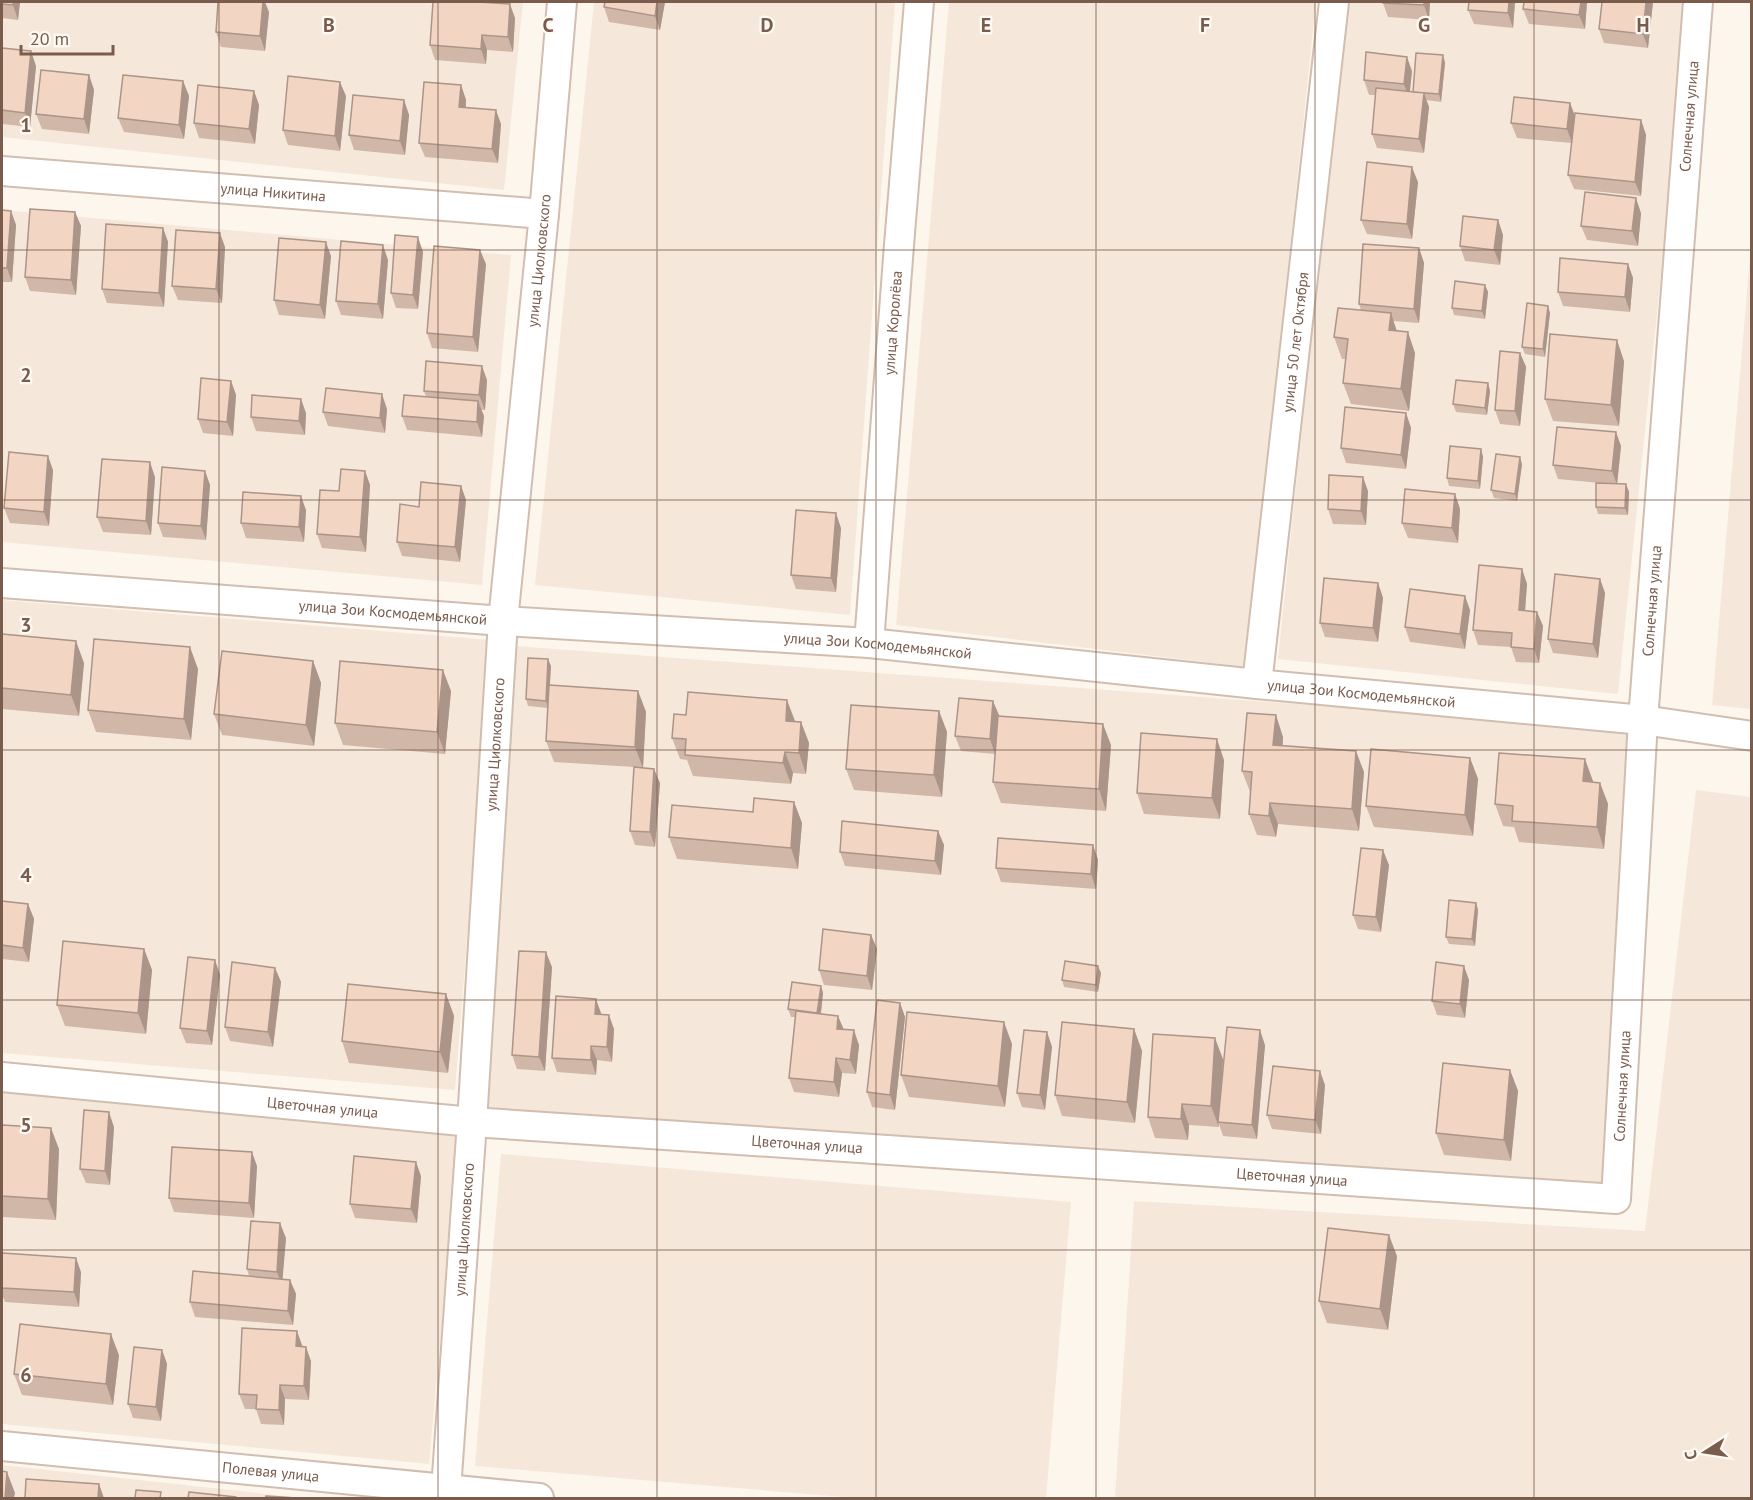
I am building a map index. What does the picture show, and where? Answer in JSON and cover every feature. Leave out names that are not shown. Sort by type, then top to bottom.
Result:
[{"type":"street","name":"улица Циолковского","points":[[446,1490],[472,1122],[503,621],[562,2]]},
{"type":"street","name":"улица Королёва","points":[[869,643],[919,2]]},
{"type":"street","name":"улица 50 лет Октября","points":[[1257,684],[1334,2]]},
{"type":"street","name":"Солнечная улица","points":[[1616,1199],[1643,720],[1698,2]]},
{"type":"street","name":"улица Никитина","points":[[2,171],[543,214]]},
{"type":"street","name":"улица Зои Космодемьянской","points":[[2,583],[503,621],[869,643],[1257,684],[1643,720],[1752,736]]},
{"type":"street","name":"Цветочная улица","points":[[2,1077],[472,1122],[1616,1199]]},
{"type":"street","name":"Полевая улица","points":[[2,1446],[538,1498]]},
{"type":"shaded area","points":[[2,2],[523,2],[504,190],[2,137]]},
{"type":"shaded area","points":[[594,2],[895,2],[850,615],[535,585]]},
{"type":"shaded area","points":[[949,2],[1316,2],[1246,667],[896,625]]},
{"type":"shaded area","points":[[1346,2],[1689,2],[1618,694],[1278,659]]},
{"type":"shaded area","points":[[2,210],[511,255],[482,585],[2,542]]},
{"type":"shaded area","points":[[1751,245],[1752,709],[1712,705]]},
{"type":"shaded area","points":[[2,600],[491,640],[455,1090],[2,1053]]},
{"type":"shaded area","points":[[515,646],[1634,729],[1601,1190],[482,1108]]},
{"type":"shaded area","points":[[1696,790],[1751,797],[1751,1498],[1115,1498],[1134,1201],[1645,1231]]},
{"type":"shaded area","points":[[2,1092],[459,1135],[429,1464],[2,1424]]},
{"type":"shaded area","points":[[501,1154],[1071,1202],[1046,1498],[855,1498],[475,1466]]},
{"type":"shaded area","points":[[2,1465],[303,1498],[2,1498]]},
{"type":"building","points":[[2,2],[13,2],[13,5],[2,4]]},
{"type":"building","points":[[218,2],[263,2],[260,36],[216,32]]},
{"type":"building","points":[[433,2],[510,4],[508,37],[482,35],[481,49],[430,45]]},
{"type":"building","points":[[605,2],[657,2],[655,16],[604,7]]},
{"type":"building","points":[[1424,2],[1424,5],[1383,3]]},
{"type":"building","points":[[1469,2],[1509,2],[1508,13],[1468,10]]},
{"type":"building","points":[[1524,2],[1581,2],[1579,15],[1523,9]]},
{"type":"building","points":[[1602,2],[1646,2],[1643,34],[1599,29]]},
{"type":"building","points":[[2,48],[31,51],[25,113],[2,110]]},
{"type":"building","points":[[1366,52],[1407,57],[1404,84],[1364,80]]},
{"type":"building","points":[[1416,53],[1443,55],[1439,94],[1413,92]]},
{"type":"building","points":[[41,70],[89,75],[84,119],[36,114]]},
{"type":"building","points":[[123,75],[183,81],[179,125],[118,118]]},
{"type":"building","points":[[288,76],[340,82],[335,136],[283,130]]},
{"type":"building","points":[[424,82],[461,85],[459,107],[496,110],[492,149],[419,143]]},
{"type":"building","points":[[198,85],[254,91],[249,129],[194,123]]},
{"type":"building","points":[[1376,88],[1424,93],[1419,139],[1372,134]]},
{"type":"building","points":[[353,95],[404,100],[400,141],[349,135]]},
{"type":"building","points":[[1514,97],[1570,103],[1567,129],[1511,123]]},
{"type":"building","points":[[1575,113],[1641,120],[1635,182],[1568,175]]},
{"type":"building","points":[[1367,162],[1412,167],[1407,224],[1361,220]]},
{"type":"building","points":[[1585,192],[1636,198],[1632,231],[1581,226]]},
{"type":"building","points":[[30,209],[75,212],[71,280],[25,277]]},
{"type":"building","points":[[2,210],[11,211],[7,268],[2,268]]},
{"type":"building","points":[[1463,216],[1498,220],[1494,250],[1460,246]]},
{"type":"building","points":[[106,224],[163,228],[159,293],[102,289]]},
{"type":"building","points":[[176,230],[220,233],[216,289],[172,286]]},
{"type":"building","points":[[395,235],[418,237],[413,295],[391,293]]},
{"type":"building","points":[[279,238],[326,242],[320,305],[274,300]]},
{"type":"building","points":[[341,241],[383,245],[378,304],[336,301]]},
{"type":"building","points":[[1363,244],[1419,248],[1414,309],[1359,304]]},
{"type":"building","points":[[434,246],[480,250],[473,337],[427,333]]},
{"type":"building","points":[[1560,258],[1628,264],[1625,297],[1558,292]]},
{"type":"building","points":[[1455,281],[1485,285],[1482,311],[1452,308]]},
{"type":"building","points":[[1527,303],[1548,306],[1543,349],[1522,347]]},
{"type":"building","points":[[1338,308],[1391,313],[1389,330],[1408,332],[1401,389],[1343,383],[1348,339],[1334,337]]},
{"type":"building","points":[[1550,334],[1617,340],[1611,405],[1545,399]]},
{"type":"building","points":[[1500,351],[1520,353],[1515,411],[1495,410]]},
{"type":"building","points":[[426,361],[482,366],[479,395],[424,391]]},
{"type":"building","points":[[201,378],[231,381],[227,422],[198,419]]},
{"type":"building","points":[[1456,380],[1488,383],[1485,408],[1453,404]]},
{"type":"building","points":[[326,388],[382,394],[380,418],[323,412]]},
{"type":"building","points":[[252,395],[301,399],[299,421],[251,417]]},
{"type":"building","points":[[404,395],[478,401],[477,422],[402,416]]},
{"type":"building","points":[[1345,407],[1406,413],[1401,455],[1341,448]]},
{"type":"building","points":[[1557,427],[1616,432],[1612,471],[1553,465]]},
{"type":"building","points":[[1450,446],[1481,449],[1478,481],[1447,478]]},
{"type":"building","points":[[9,452],[48,456],[44,512],[4,508]]},
{"type":"building","points":[[1496,454],[1520,457],[1515,494],[1491,490]]},
{"type":"building","points":[[102,459],[150,462],[146,521],[97,517]]},
{"type":"building","points":[[162,467],[205,471],[201,526],[158,523]]},
{"type":"building","points":[[341,469],[365,471],[360,537],[317,534],[320,490],[339,491]]},
{"type":"building","points":[[1329,475],[1363,477],[1361,511],[1328,509]]},
{"type":"building","points":[[421,482],[461,486],[455,547],[397,542],[400,504],[419,507]]},
{"type":"building","points":[[1596,483],[1626,484],[1625,508],[1596,507]]},
{"type":"building","points":[[1405,489],[1455,494],[1452,528],[1402,523]]},
{"type":"building","points":[[243,492],[301,496],[299,527],[241,523]]},
{"type":"building","points":[[796,510],[836,513],[831,578],[791,575]]},
{"type":"building","points":[[1479,565],[1522,569],[1519,610],[1537,612],[1534,649],[1511,647],[1512,633],[1473,630]]},
{"type":"building","points":[[1555,574],[1600,579],[1593,644],[1548,639]]},
{"type":"building","points":[[1324,578],[1378,583],[1373,628],[1320,623]]},
{"type":"building","points":[[1410,589],[1465,596],[1460,634],[1405,627]]},
{"type":"building","points":[[2,634],[76,641],[71,695],[2,688]]},
{"type":"building","points":[[94,639],[190,647],[184,719],[88,710]]},
{"type":"building","points":[[222,651],[313,661],[306,725],[214,714]]},
{"type":"building","points":[[528,658],[548,659],[546,701],[526,699]]},
{"type":"building","points":[[340,661],[443,670],[437,732],[335,723]]},
{"type":"building","points":[[549,685],[638,691],[635,747],[546,741]]},
{"type":"building","points":[[688,692],[787,700],[786,721],[801,722],[799,753],[785,752],[783,763],[685,755],[686,739],[672,738],[674,714],[686,715]]},
{"type":"building","points":[[959,698],[993,701],[990,739],[955,736]]},
{"type":"building","points":[[851,705],[939,711],[934,775],[846,769]]},
{"type":"building","points":[[1247,713],[1276,715],[1273,745],[1356,751],[1352,809],[1270,803],[1269,816],[1249,814],[1252,772],[1242,771]]},
{"type":"building","points":[[998,716],[1103,724],[1099,789],[993,782]]},
{"type":"building","points":[[1141,733],[1217,739],[1212,798],[1137,793]]},
{"type":"building","points":[[1371,749],[1470,758],[1465,815],[1366,806]]},
{"type":"building","points":[[1499,753],[1585,759],[1583,781],[1600,783],[1597,827],[1512,821],[1513,806],[1495,804]]},
{"type":"building","points":[[634,767],[654,769],[650,832],[630,831]]},
{"type":"building","points":[[754,798],[794,802],[791,848],[669,837],[672,805],[753,812]]},
{"type":"building","points":[[842,821],[938,831],[935,861],[840,852]]},
{"type":"building","points":[[998,838],[1093,845],[1091,874],[996,868]]},
{"type":"building","points":[[1361,848],[1383,850],[1376,917],[1353,915]]},
{"type":"building","points":[[1449,900],[1476,903],[1472,939],[1446,937]]},
{"type":"building","points":[[2,901],[28,904],[23,948],[2,945]]},
{"type":"building","points":[[823,929],[871,935],[867,976],[819,970]]},
{"type":"building","points":[[63,941],[144,949],[138,1013],[57,1005]]},
{"type":"building","points":[[519,951],[546,952],[539,1057],[512,1055]]},
{"type":"building","points":[[188,957],[215,960],[207,1031],[180,1028]]},
{"type":"building","points":[[1065,961],[1098,966],[1096,985],[1062,980]]},
{"type":"building","points":[[232,962],[275,968],[268,1032],[225,1027]]},
{"type":"building","points":[[1436,962],[1464,966],[1460,1004],[1432,1001]]},
{"type":"building","points":[[792,982],[821,986],[817,1013],[788,1009]]},
{"type":"building","points":[[348,984],[446,994],[440,1052],[342,1041]]},
{"type":"building","points":[[556,996],[596,999],[595,1014],[609,1015],[607,1047],[591,1046],[591,1060],[552,1058]]},
{"type":"building","points":[[877,1000],[900,1003],[890,1095],[867,1092]]},
{"type":"building","points":[[796,1011],[838,1016],[837,1029],[854,1030],[850,1060],[836,1058],[834,1082],[789,1078]]},
{"type":"building","points":[[907,1012],[1004,1022],[998,1086],[901,1075]]},
{"type":"building","points":[[1062,1022],[1134,1029],[1127,1102],[1055,1095]]},
{"type":"building","points":[[1227,1027],[1260,1030],[1252,1125],[1218,1122]]},
{"type":"building","points":[[1024,1030],[1047,1032],[1040,1095],[1017,1093]]},
{"type":"building","points":[[1153,1034],[1215,1038],[1211,1106],[1182,1104],[1181,1119],[1148,1117]]},
{"type":"building","points":[[1443,1063],[1510,1070],[1504,1140],[1436,1133]]},
{"type":"building","points":[[1273,1066],[1320,1071],[1315,1120],[1267,1115]]},
{"type":"building","points":[[84,1110],[109,1112],[105,1171],[80,1169]]},
{"type":"building","points":[[2,1125],[51,1128],[48,1199],[2,1196]]},
{"type":"building","points":[[172,1147],[252,1152],[249,1203],[169,1198]]},
{"type":"building","points":[[354,1156],[416,1162],[411,1209],[350,1204]]},
{"type":"building","points":[[251,1221],[280,1223],[277,1272],[247,1269]]},
{"type":"building","points":[[1328,1228],[1389,1235],[1380,1309],[1319,1301]]},
{"type":"building","points":[[2,1253],[76,1258],[74,1292],[2,1288]]},
{"type":"building","points":[[193,1271],[290,1280],[288,1311],[190,1302]]},
{"type":"building","points":[[20,1324],[111,1334],[106,1384],[14,1374]]},
{"type":"building","points":[[242,1328],[297,1331],[296,1346],[306,1347],[304,1386],[280,1385],[279,1410],[256,1409],[257,1395],[239,1394]]},
{"type":"building","points":[[134,1347],[162,1350],[156,1407],[128,1404]]},
{"type":"building","points":[[2,1471],[7,1472],[5,1498],[2,1498]]},
{"type":"building","points":[[26,1479],[99,1484],[98,1498],[25,1498]]},
{"type":"building","points":[[136,1490],[161,1492],[160,1498],[135,1498]]},
{"type":"building","points":[[189,1492],[236,1497],[236,1498],[188,1498]]},
{"type":"building","points":[[266,1496],[297,1498],[265,1498]]}]
